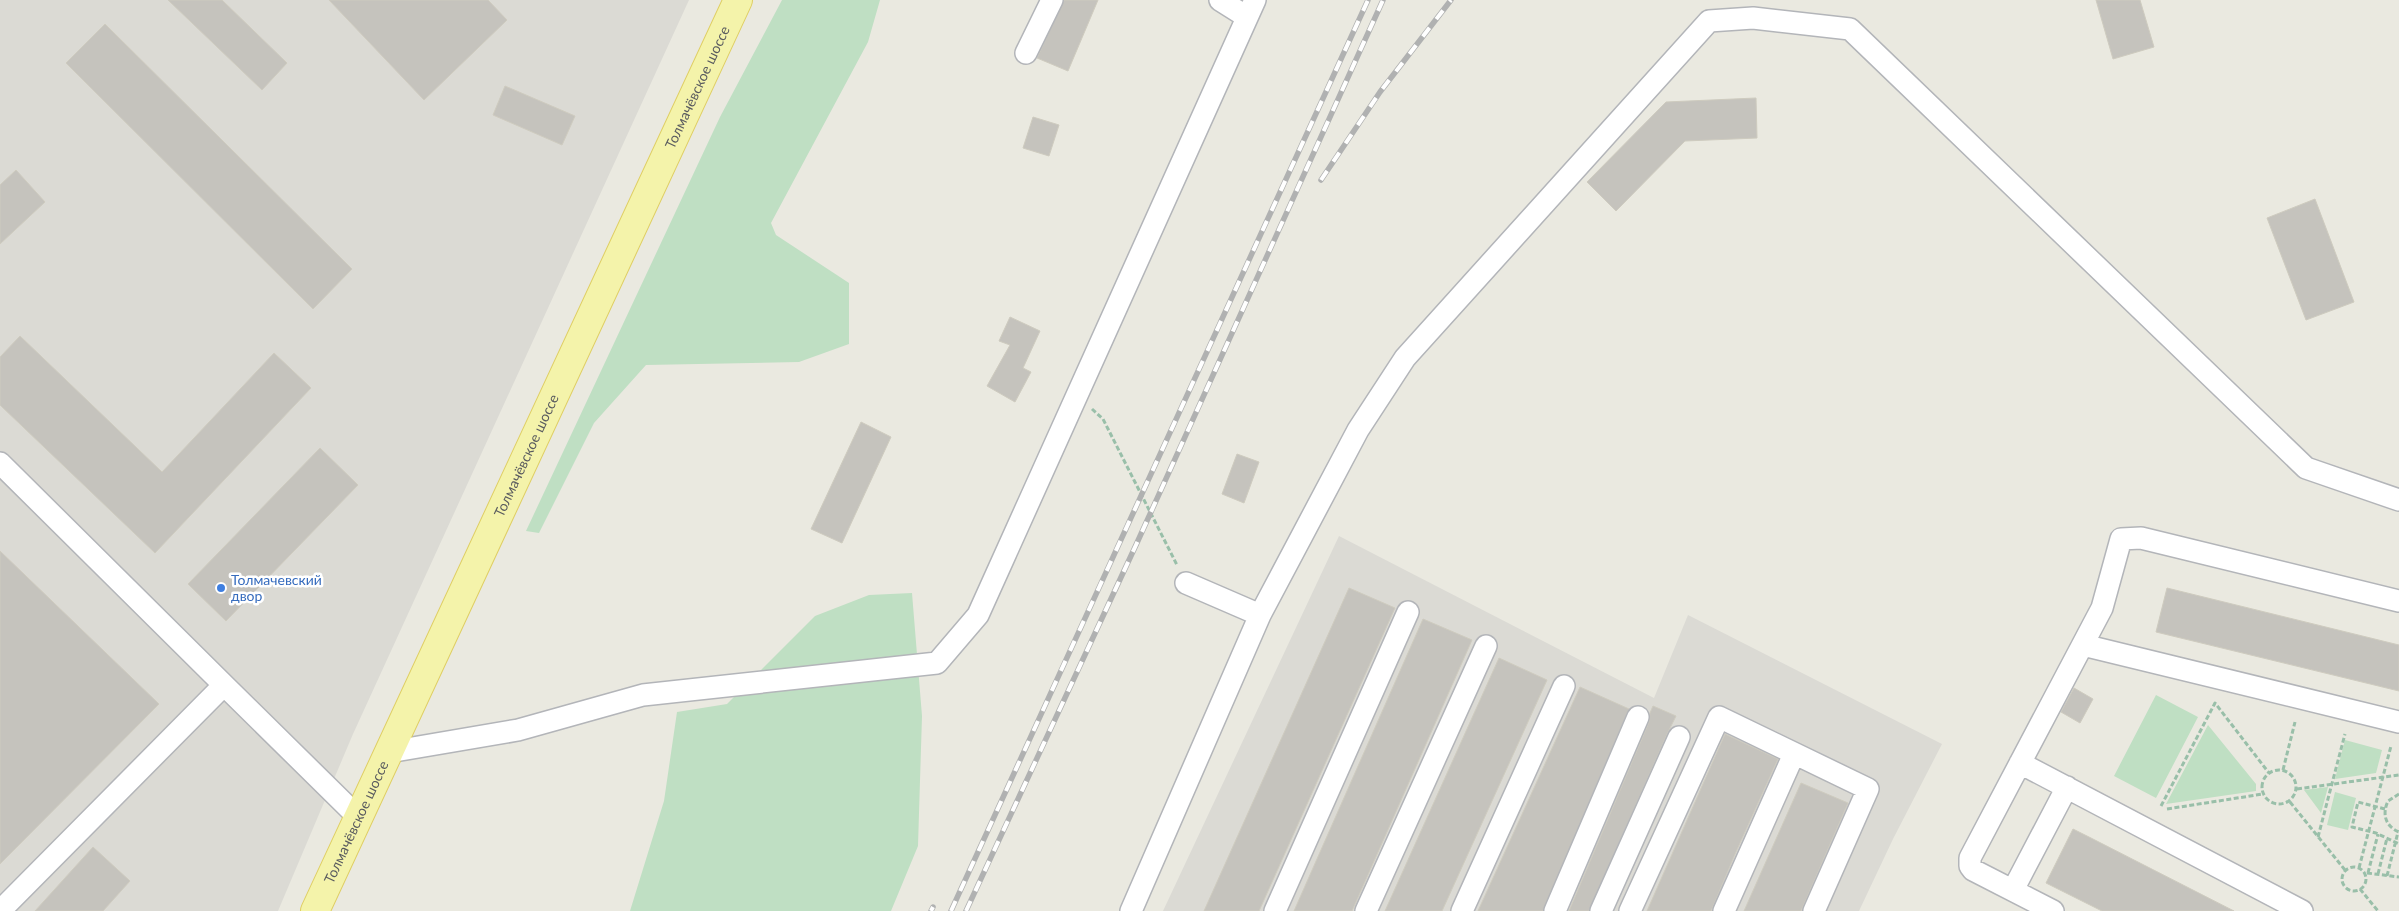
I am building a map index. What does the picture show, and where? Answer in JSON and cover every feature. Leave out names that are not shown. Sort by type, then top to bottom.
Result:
[{"type":"main road","name":"Толмачёвское шоссе","points":[[315,911],[738,0]]},
{"type":"street","points":[[1026,53],[1052,0]]},
{"type":"street","points":[[389,752],[518,730],[643,695],[937,663],[978,615],[1251,9],[1220,0]]},
{"type":"street","points":[[1131,911],[1260,615],[1358,430],[1405,358],[1708,21],[1753,18],[1850,29],[2306,468],[2399,500]]},
{"type":"street","points":[[0,462],[358,817]]},
{"type":"street","points":[[2053,911],[1973,870],[1970,866],[1970,858],[2102,608],[2121,539],[2141,538],[2399,601]]},
{"type":"street","points":[[1186,583],[1260,615]]},
{"type":"street","points":[[1275,911],[1408,612]]},
{"type":"street","points":[[2083,645],[2399,722]]},
{"type":"street","points":[[1366,911],[1486,646]]},
{"type":"street","points":[[0,911],[224,685]]},
{"type":"street","points":[[1462,911],[1564,686]]},
{"type":"street","points":[[1555,911],[1638,717]]},
{"type":"street","points":[[1630,911],[1718,717],[1868,789],[1814,911]]},
{"type":"street","points":[[1601,911],[1679,737]]},
{"type":"street","points":[[1724,911],[1794,754]]},
{"type":"street","points":[[2020,763],[2302,911]]},
{"type":"street","points":[[2013,890],[2067,787]]},
{"type":"path","points":[[1077,395],[1103,419],[1186,583]]},
{"type":"path","points":[[2162,806],[2215,703],[2269,773]]},
{"type":"path","points":[[2283,770],[2295,722]]},
{"type":"path","points":[[2318,837],[2345,734]]},
{"type":"path","points":[[2359,868],[2390,746]]},
{"type":"path","points":[[2283,770],[2293,777],[2296,789],[2294,797],[2290,802],[2277,805],[2270,802],[2263,794],[2262,785],[2269,773],[2283,770]]},
{"type":"path","points":[[2296,789],[2399,774]]},
{"type":"path","points":[[2166,809],[2263,794]]},
{"type":"path","points":[[2387,876],[2399,832],[2388,824],[2385,809],[2388,802],[2399,794]]},
{"type":"path","points":[[2290,802],[2345,870]]},
{"type":"path","points":[[2385,809],[2358,802],[2352,826],[2378,834],[2397,843]]},
{"type":"path","points":[[2368,873],[2378,834]]},
{"type":"path","points":[[2378,874],[2387,838]]},
{"type":"path","points":[[2351,867],[2359,868],[2363,872],[2366,882],[2360,889],[2351,890],[2345,887],[2342,882],[2345,870],[2351,867]]},
{"type":"path","points":[[2363,872],[2399,877]]},
{"type":"path","points":[[2360,889],[2378,911]]},
{"type":"shaded area","points":[[0,0],[689,0],[353,734],[278,911],[0,911]]},
{"type":"shaded area","points":[[1339,536],[1654,698],[1688,615],[1942,744],[1893,839],[1859,911],[1163,911]]},
{"type":"green space","points":[[782,0],[880,0],[868,42],[771,223],[776,235],[849,283],[849,344],[799,362],[646,365],[594,423],[539,533],[526,531],[720,117]]},
{"type":"green space","points":[[912,593],[922,716],[918,846],[891,911],[630,911],[664,801],[677,712],[727,704],[815,616],[869,595]]},
{"type":"green space","points":[[2156,695],[2198,717],[2156,798],[2114,776]]},
{"type":"green space","points":[[2208,725],[2256,784],[2256,791],[2166,804]]},
{"type":"green space","points":[[2345,740],[2382,750],[2376,773],[2335,779]]},
{"type":"green space","points":[[2328,787],[2321,813],[2304,790]]},
{"type":"green space","points":[[2335,792],[2356,798],[2348,830],[2327,825]]},
{"type":"building","points":[[168,0],[222,0],[287,63],[262,90]]},
{"type":"building","points":[[329,0],[488,0],[507,20],[424,100]]},
{"type":"building","points":[[1064,0],[1098,0],[1068,71],[1037,58]]},
{"type":"building","points":[[2096,0],[2140,0],[2154,47],[2113,59]]},
{"type":"building","points":[[105,24],[352,269],[313,309],[66,63]]},
{"type":"building","points":[[505,86],[575,116],[562,145],[493,115]]},
{"type":"building","points":[[1756,98],[1757,138],[1685,141],[1616,211],[1587,182],[1666,102]]},
{"type":"building","points":[[1033,117],[1059,125],[1049,156],[1023,148]]},
{"type":"building","points":[[16,170],[45,202],[0,244],[0,185]]},
{"type":"building","points":[[2315,199],[2354,302],[2306,320],[2267,218]]},
{"type":"building","points":[[1010,317],[1040,331],[1023,368],[1031,372],[1015,402],[987,386],[1010,345],[999,341]]},
{"type":"building","points":[[20,336],[162,472],[274,353],[311,388],[155,553],[0,405],[0,357]]},
{"type":"building","points":[[861,422],[891,437],[842,543],[811,529]]},
{"type":"building","points":[[320,448],[358,485],[226,621],[188,584]]},
{"type":"building","points":[[1237,454],[1259,462],[1244,503],[1222,494]]},
{"type":"building","points":[[0,551],[159,704],[0,864]]},
{"type":"building","points":[[1349,588],[1395,608],[1259,911],[1204,911]]},
{"type":"building","points":[[2167,588],[2399,645],[2399,691],[2156,632]]},
{"type":"building","points":[[1423,619],[1472,640],[1352,911],[1294,911]]},
{"type":"building","points":[[1499,658],[1547,680],[1442,911],[1385,911]]},
{"type":"building","points":[[1580,687],[1629,709],[1543,911],[1478,911]]},
{"type":"building","points":[[2074,688],[2093,699],[2080,723],[2061,712]]},
{"type":"building","points":[[1653,706],[1676,716],[1589,911],[1569,911],[1649,722]]},
{"type":"building","points":[[1725,734],[1778,759],[1711,911],[1647,911]]},
{"type":"building","points":[[1801,783],[1848,803],[1801,911],[1744,911]]},
{"type":"building","points":[[2073,829],[2234,911],[2102,911],[2046,883]]},
{"type":"building","points":[[93,847],[130,881],[103,911],[35,911]]},
{"type":"railway","points":[[951,911],[1368,0]]},
{"type":"railway","points":[[966,911],[1136,545],[1383,0]]},
{"type":"railway","points":[[1321,180],[1380,92],[1451,0]]},
{"type":"railway","points":[[931,911],[933,907]]},
{"type":"place","name":"Толмачевский двор","points":[[221,588]]}]
